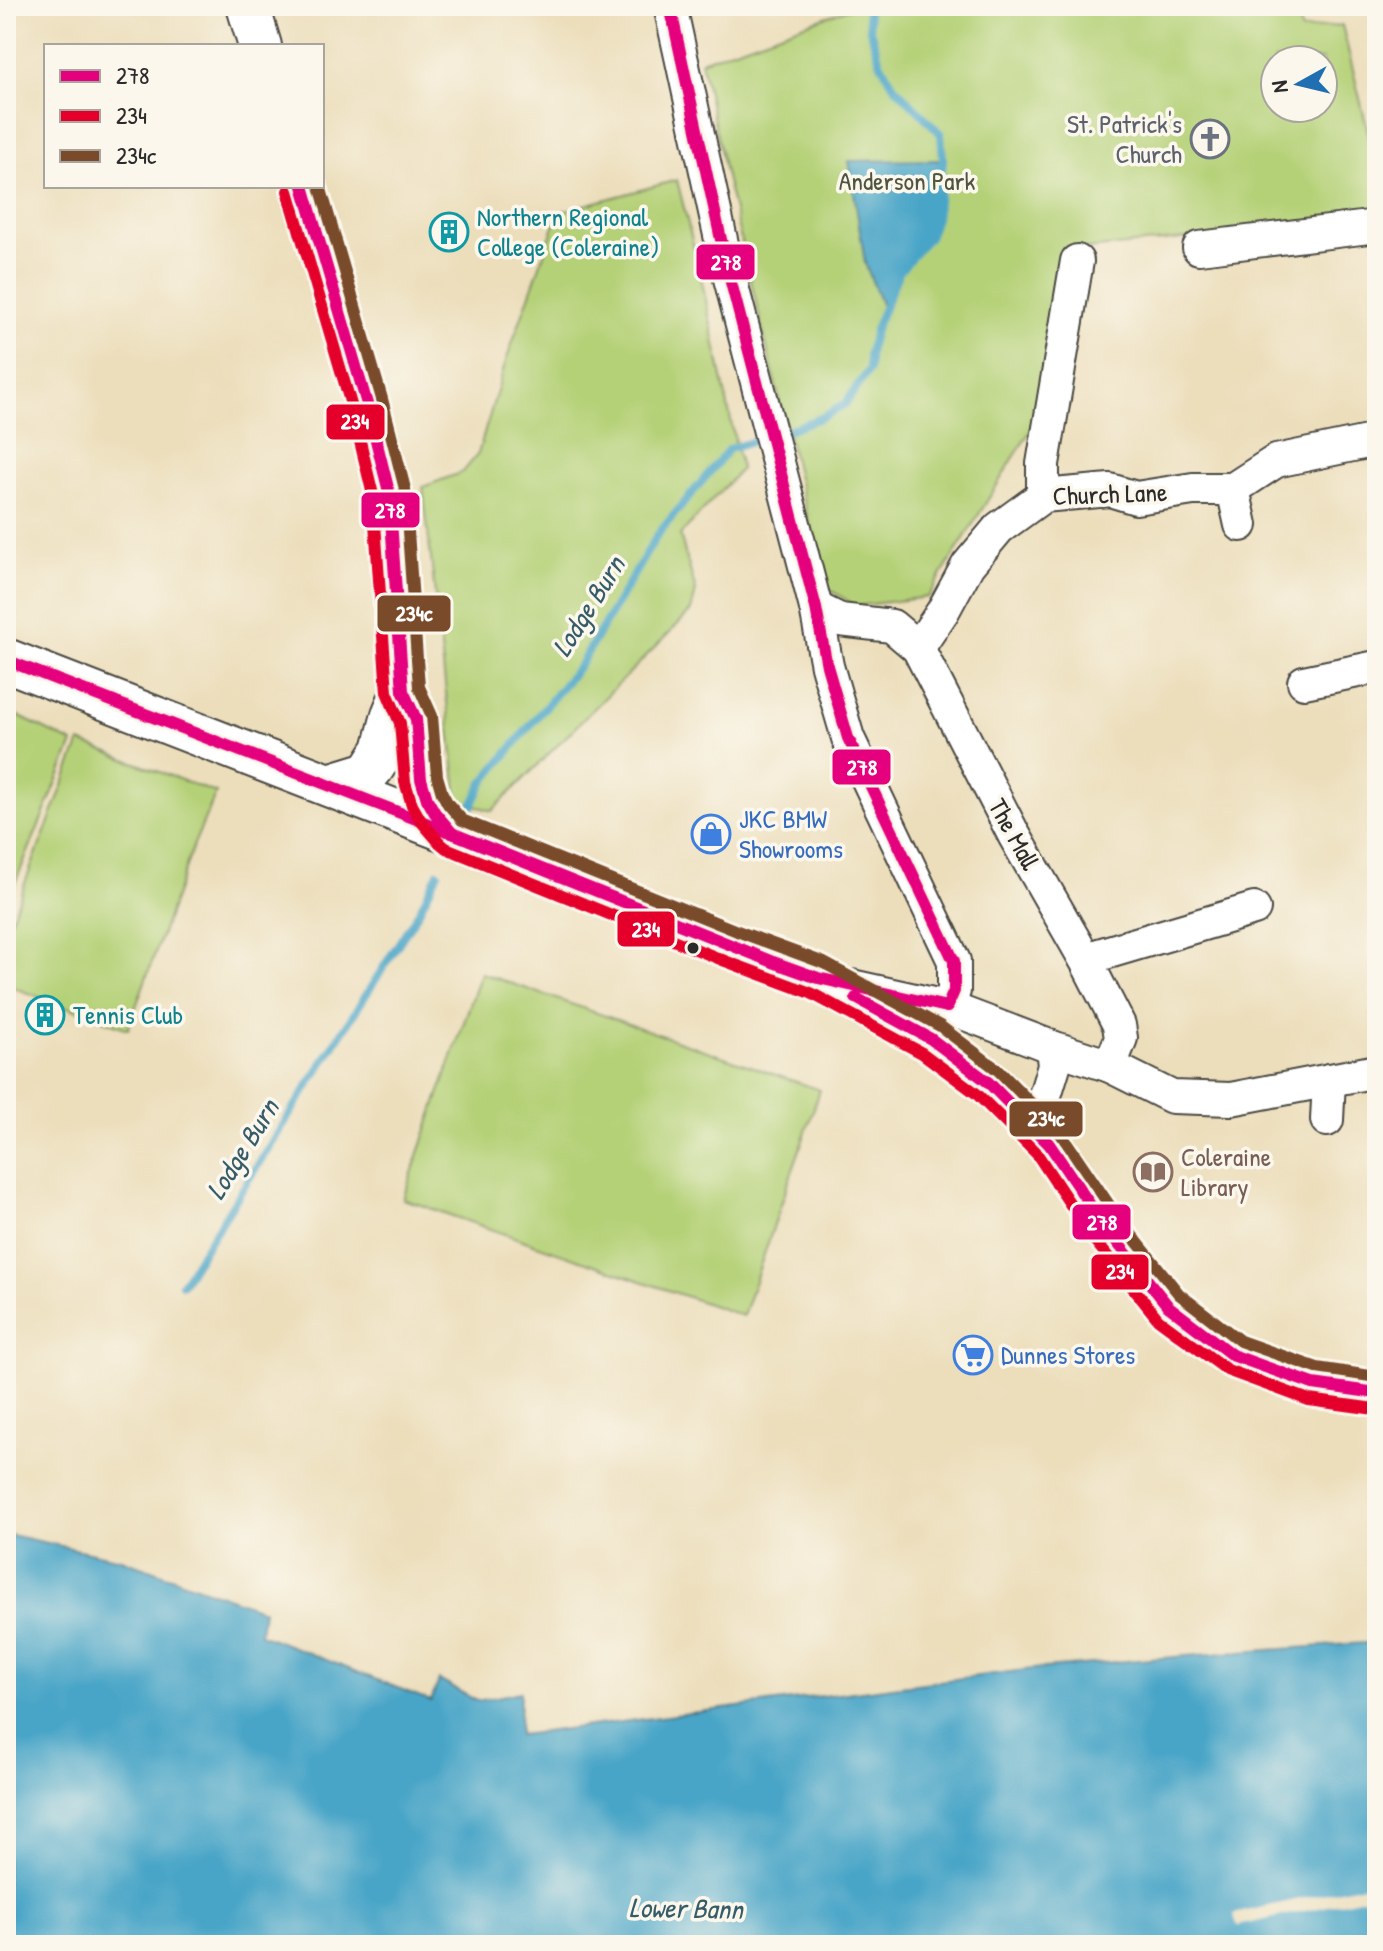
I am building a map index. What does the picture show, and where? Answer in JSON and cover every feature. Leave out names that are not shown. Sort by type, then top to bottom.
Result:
[{"type":"main road","points":[[248,6],[259,44]]},
{"type":"main road","points":[[304,188],[367,404],[389,492],[403,691],[416,719],[420,771],[427,799],[435,813],[463,838]]},
{"type":"main road","points":[[6,660],[818,978],[931,1039],[988,1082],[1049,1144],[1105,1227],[1168,1306],[1222,1348],[1232,1355],[1313,1384],[1377,1393]]},
{"type":"main road","points":[[329,785],[368,773],[373,767],[384,750],[403,691]]},
{"type":"street","points":[[670,6],[727,267],[816,608],[827,666],[848,738],[954,961],[954,991],[947,1007]]},
{"type":"street","points":[[1199,248],[1377,226]]},
{"type":"street","points":[[1043,496],[1043,464],[1077,261]]},
{"type":"street","points":[[1241,525],[1233,489],[1266,467],[1276,461],[1377,440]]},
{"type":"street","name":"Church Lane","points":[[918,648],[968,565],[999,528],[1043,496],[1110,490],[1136,498],[1193,489],[1233,489]]},
{"type":"street","name":"The Mall","points":[[816,608],[840,620],[892,626],[918,648],[1014,835],[1119,1025],[1121,1038],[1110,1066]]},
{"type":"street","points":[[1304,682],[1377,667]]},
{"type":"street","points":[[1085,959],[1254,909]]},
{"type":"street","points":[[818,978],[947,1007],[1110,1066],[1172,1097],[1231,1099],[1377,1071]]},
{"type":"street","points":[[1035,1128],[1054,1066],[1052,1047]]},
{"type":"street","points":[[1327,1120],[1329,1080]]},
{"type":"green space","name":"Anderson Park","points":[[856,6],[1297,6],[1301,30],[1342,25],[1377,168],[1377,219],[1068,251],[1032,428],[928,597],[856,606],[824,586],[701,61]]},
{"type":"green space","points":[[677,180],[700,272],[741,469],[680,535],[696,591],[691,611],[492,811],[458,800],[423,487],[463,472],[478,454],[506,361],[559,212]]},
{"type":"green space","points":[[6,710],[73,743],[6,905]]},
{"type":"green space","points":[[80,742],[216,793],[194,844],[128,1029],[6,985],[6,932]]},
{"type":"green space","points":[[481,973],[820,1090],[743,1316],[403,1199]]},
{"type":"water","points":[[943,160],[936,218],[929,237],[899,272],[883,309],[865,263],[849,161]]},
{"type":"water","name":"Lower Bann","points":[[6,1534],[121,1559],[263,1610],[260,1634],[431,1701],[439,1680],[477,1701],[520,1692],[519,1735],[1033,1669],[1377,1642],[1377,1945],[6,1945]]},
{"type":"pier","points":[[1377,1882],[1377,1895],[1237,1926],[1234,1914]]},
{"type":"waterway","points":[[777,434],[823,417],[845,404],[869,370],[869,352],[876,327],[899,272],[929,237],[936,218],[943,160],[941,134],[894,86],[881,64],[870,30],[867,6]]},
{"type":"waterway","name":"Lodge Burn","points":[[463,824],[483,783],[580,665],[658,534],[729,449],[764,438]]},
{"type":"waterway","name":"Lodge Burn","points":[[182,1284],[418,913],[438,873]]},
{"type":"transit line","name":"278","points":[[670,6],[727,267],[816,608],[827,666],[848,738],[954,961],[954,991],[947,1007]]},
{"type":"transit line","name":"278","points":[[304,188],[367,404],[389,492],[403,691],[416,719],[421,779],[435,813],[452,833]]},
{"type":"transit line","name":"234c","points":[[321,188],[405,489],[419,687],[432,716],[437,776],[442,793],[462,820],[824,963],[940,1026],[999,1071],[1061,1134],[1118,1218],[1179,1294],[1240,1341],[1317,1368],[1377,1377]]},
{"type":"transit line","name":"234","points":[[288,191],[352,408],[373,495],[387,692],[400,723],[405,782],[421,821],[440,843],[725,961],[811,993],[922,1053],[977,1094],[1037,1154],[1092,1237],[1158,1319],[1227,1370],[1309,1400],[1375,1409]]},
{"type":"transit line","name":"278","points":[[6,660],[452,833],[773,962],[818,978],[947,1007]]},
{"type":"transit line","name":"278","points":[[856,998],[931,1039],[988,1082],[1049,1144],[1105,1227],[1168,1306],[1232,1355],[1313,1384],[1377,1393]]},
{"type":"place","name":"St. Patrick's Church","points":[[1210,139]]},
{"type":"place","name":"Northern Regional College (Coleraine)","points":[[449,232]]},
{"type":"place","name":"JKC BMW Showrooms","points":[[711,834]]},
{"type":"place","name":"Tennis Club","points":[[45,1015]]},
{"type":"place","name":"Coleraine Library","points":[[1153,1172]]},
{"type":"place","name":"Dunnes Stores","points":[[973,1355]]}]
